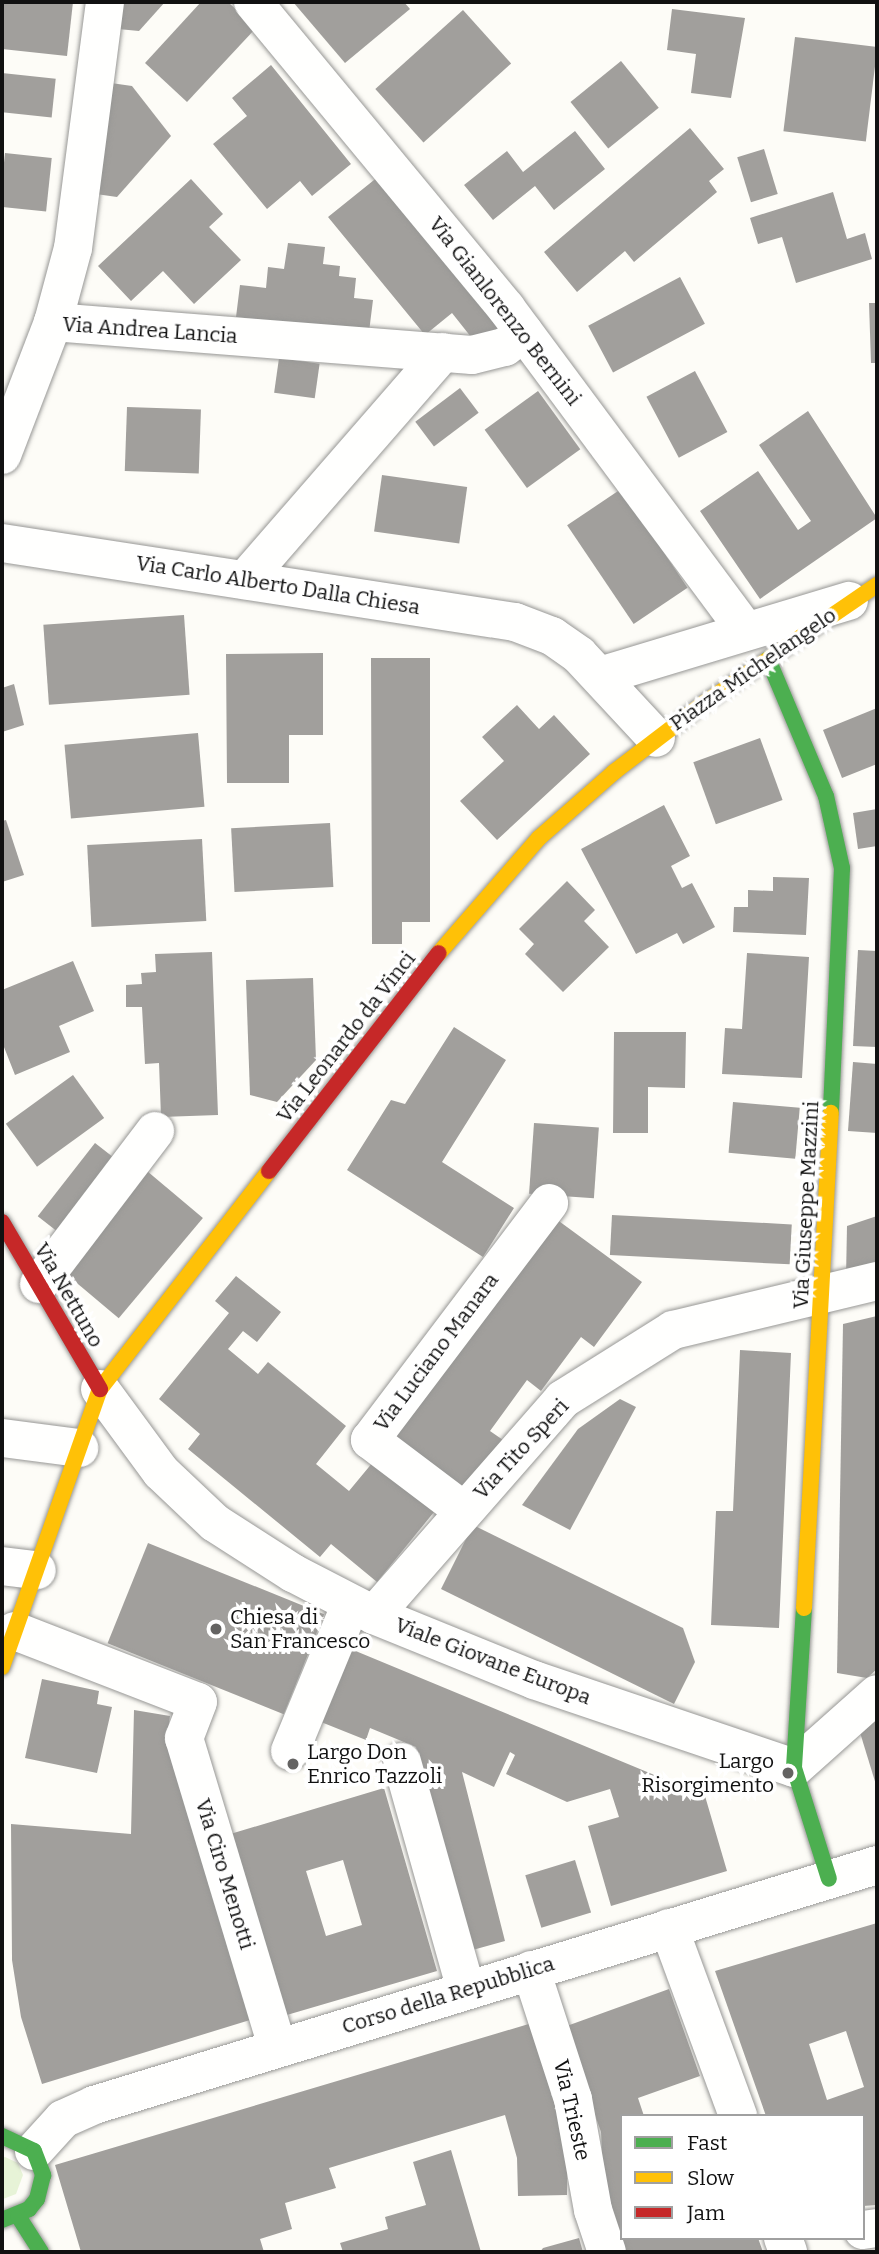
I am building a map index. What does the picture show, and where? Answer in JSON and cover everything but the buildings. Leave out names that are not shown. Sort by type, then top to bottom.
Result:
[{"type":"street","name":"Via Andrea Lancia","points":[[105,2],[73,248],[52,322],[443,352],[494,352],[524,332]]},
{"type":"street","name":"Via Gianlorenzo Bernini","points":[[253,2],[524,332],[756,644]]},
{"type":"street","points":[[2,455],[52,322]]},
{"type":"street","points":[[245,580],[443,352]]},
{"type":"street","name":"Via Carlo Alberto Dalla Chiesa","points":[[2,543],[503,620],[552,636]]},
{"type":"street","name":"Piazza Michelangelo","points":[[600,676],[756,644],[864,593]]},
{"type":"street","name":"Piazza Michelangelo","points":[[552,636],[600,676],[656,738],[756,644]]},
{"type":"street","name":"Via Giuseppe Mazzini","points":[[756,644],[826,796],[842,868],[823,1297],[794,1768]]},
{"type":"street","name":"Via Leonardo da Vinci","points":[[2,1667],[15,1631],[19,1568],[79,1448],[100,1390],[474,909],[547,831],[656,738]]},
{"type":"street","points":[[38,1284],[155,1131]]},
{"type":"street","name":"Via Luciano Manara","points":[[464,1511],[370,1440],[549,1203]]},
{"type":"street","name":"Via Nettuno","points":[[2,1222],[100,1390]]},
{"type":"street","name":"Via Tito Speri","points":[[290,1751],[363,1609],[464,1511],[564,1399],[673,1330],[823,1297],[877,1281]]},
{"type":"street","name":"Viale Giovane Europa","points":[[100,1390],[157,1467],[194,1506],[273,1561],[363,1609],[534,1680],[794,1768]]},
{"type":"street","points":[[2,1438],[79,1448]]},
{"type":"street","name":"Via Ciro Menotti","points":[[15,1631],[198,1702],[184,1738],[277,2047]]},
{"type":"street","points":[[829,1880],[794,1768],[877,1694]]},
{"type":"street","points":[[402,1762],[466,1989]]},
{"type":"street","name":"Corso della Repubblica","points":[[10,2138],[51,2129],[77,2111],[277,2047],[877,1865]]},
{"type":"street","points":[[669,1928],[737,2114]]},
{"type":"street","name":"Via Trieste","points":[[531,1970],[573,2099],[593,2210],[607,2252]]},
{"type":"street","points":[[2,2220],[18,2216],[29,2209],[41,2187],[43,2175],[10,2138]]},
{"type":"street","points":[[18,2216],[41,2252]]},
{"type":"green space","points":[[2,2158],[18,2163],[23,2175],[16,2194],[3,2199]]},
{"type":"traffic: fast","points":[[768,659],[826,796],[842,868],[831,1113]]},
{"type":"traffic: fast","points":[[804,1608],[794,1768],[829,1879]]},
{"type":"traffic: fast","points":[[2,2136],[34,2151],[43,2175],[37,2199],[29,2209],[2,2220]]},
{"type":"traffic: fast","points":[[18,2216],[41,2252]]},
{"type":"traffic: slow","points":[[439,953],[539,838],[614,772],[703,704],[877,585]]},
{"type":"traffic: slow","points":[[804,1608],[831,1113]]},
{"type":"traffic: slow","points":[[2,1667],[100,1389],[269,1171]]},
{"type":"traffic: jam","points":[[269,1171],[439,953]]},
{"type":"traffic: jam","points":[[2,1222],[100,1389]]},
{"type":"place","name":"Chiesa di San Francesco","points":[[216,1629]]},
{"type":"place","name":"Largo Don Enrico Tazzoli","points":[[293,1764]]},
{"type":"place","name":"Largo Risorgimento","points":[[788,1773]]}]
